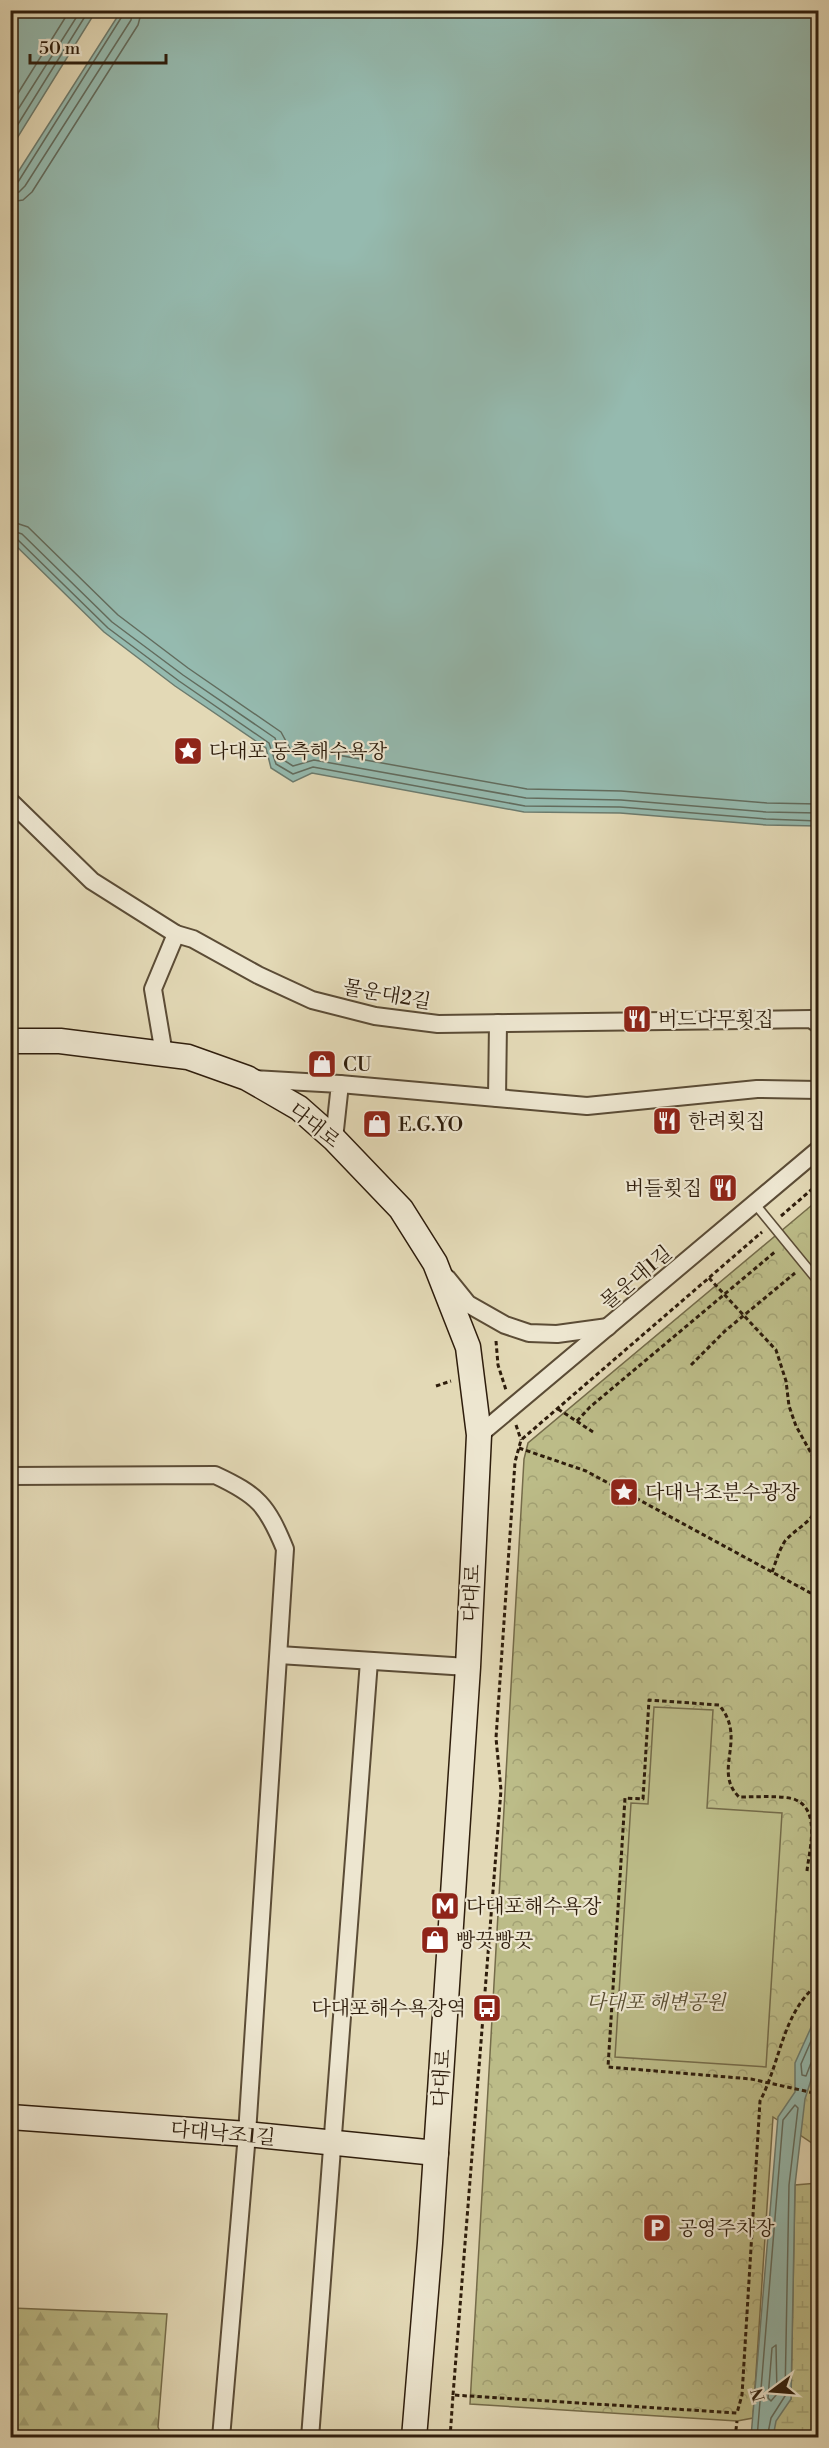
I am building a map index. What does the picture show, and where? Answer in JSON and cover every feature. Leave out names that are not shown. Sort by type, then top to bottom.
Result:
[{"type":"main road","name":"다대로","points":[[10,1041],[60,1041],[188,1057],[247,1078],[298,1108],[334,1139],[401,1209],[435,1263],[468,1347],[479,1435],[468,1667],[436,2153],[414,2438]]},
{"type":"main road","name":"다대낙조1길","points":[[10,2116],[247,2134],[436,2153]]},
{"type":"street","name":"몰운대2길","points":[[10,801],[92,881],[176,934],[193,939],[258,975],[312,1000],[375,1016],[438,1024],[811,1019],[819,1024]]},
{"type":"street","points":[[164,1054],[153,990],[176,934]]},
{"type":"street","points":[[497,1098],[498,1023]]},
{"type":"street","points":[[247,1078],[587,1106],[757,1089],[819,1090]]},
{"type":"street","points":[[334,1139],[340,1084]]},
{"type":"street","name":"몰운대1길","points":[[479,1435],[819,1150]]},
{"type":"street","points":[[435,1263],[468,1304],[513,1328],[529,1333],[557,1334],[609,1327]]},
{"type":"street","points":[[10,1476],[215,1475],[243,1488],[271,1514],[285,1549],[247,2134],[221,2438]]},
{"type":"street","points":[[279,1655],[468,1667]]},
{"type":"street","points":[[310,2438],[369,1661]]},
{"type":"lane","points":[[755,1204],[819,1281]]},
{"type":"path","points":[[521,1440],[819,1184]]},
{"type":"path","points":[[577,1421],[687,1324],[787,1244]]},
{"type":"path","points":[[691,1365],[742,1316],[806,1266]]},
{"type":"path","points":[[709,1278],[776,1350],[786,1381],[789,1406],[796,1426],[817,1462],[819,1475]]},
{"type":"path","points":[[496,1336],[498,1365],[508,1397]]},
{"type":"path","points":[[558,1409],[593,1432]]},
{"type":"path","points":[[450,2438],[501,1790],[496,1738],[514,1462],[521,1440],[514,1419]]},
{"type":"path","points":[[519,1448],[586,1471],[819,1597]]},
{"type":"path","points":[[772,1572],[783,1543],[796,1530],[809,1522],[819,1503]]},
{"type":"path","points":[[807,1871],[812,1822],[805,1808],[796,1800],[739,1797],[730,1787],[727,1776],[733,1740],[726,1714],[719,1705],[649,1700],[643,1799],[625,1798],[608,2067],[771,2082],[817,2091]]},
{"type":"path","points":[[453,2395],[737,2414],[742,2395],[760,2101],[771,2082],[790,2018],[804,1995],[819,1984]]},
{"type":"path","points":[[819,2079],[817,2091],[819,2097]]},
{"type":"path","points":[[735,2438],[737,2421]]},
{"type":"green space","name":"다대포 해변공원","points":[[818,1200],[818,2147],[773,2117],[753,2418],[737,2421],[470,2404],[524,1459],[528,1443]]},
{"type":"green space","points":[[654,1707],[713,1710],[707,1808],[782,1813],[766,2067],[615,2057],[631,1803],[648,1804]]},
{"type":"green space","points":[[818,2183],[818,2437],[748,2438],[791,2399],[795,2185]]},
{"type":"green space","points":[[11,2308],[167,2314],[158,2427],[162,2437],[11,2437]]},
{"type":"water","points":[[10,11],[96,11],[11,148]]},
{"type":"water","points":[[121,11],[818,11],[818,826],[766,825],[620,813],[524,812],[312,773],[293,782],[271,768],[266,748],[175,686],[104,632],[11,541],[11,183]]},
{"type":"water","points":[[818,2012],[818,2058],[805,2099],[795,2185],[791,2399],[776,2421],[773,2437],[751,2437],[778,2117],[795,2092],[795,2063]]},
{"type":"place","name":"다대포 동측해수욕장","points":[[188,751]]},
{"type":"place","name":"버드나무횟집","points":[[637,1019]]},
{"type":"place","name":"CU","points":[[322,1064]]},
{"type":"place","name":"한려횟집","points":[[667,1121]]},
{"type":"place","name":"E.G.YO","points":[[377,1124]]},
{"type":"place","name":"버들횟집","points":[[723,1188]]},
{"type":"place","name":"다대낙조분수광장","points":[[624,1492]]},
{"type":"place","name":"다대포해수욕장","points":[[445,1906]]},
{"type":"place","name":"빵끗빵끗","points":[[435,1940]]},
{"type":"place","name":"다대포해수욕장역","points":[[487,2008]]},
{"type":"place","name":"공영주차장","points":[[657,2228]]}]
